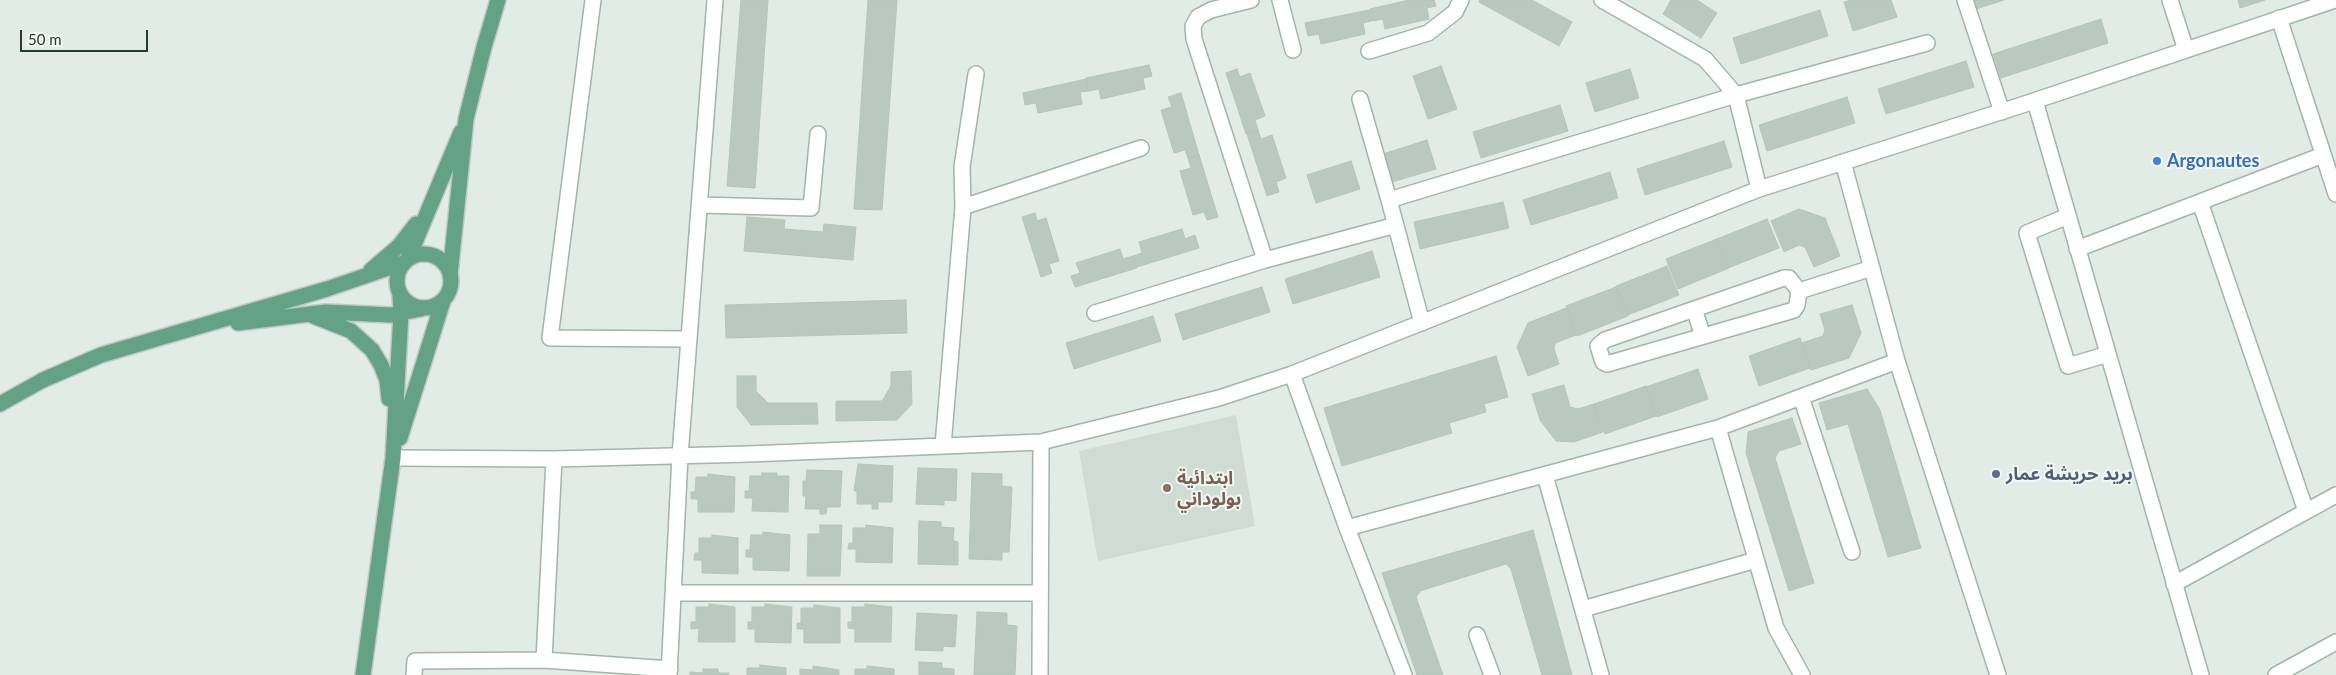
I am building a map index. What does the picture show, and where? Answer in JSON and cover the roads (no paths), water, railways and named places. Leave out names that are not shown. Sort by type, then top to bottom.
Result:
[{"type":"main road","points":[[393,458],[443,301],[451,284],[450,275],[466,119],[498,0]]},
{"type":"main road","points":[[363,675],[393,458],[401,314],[400,294],[396,279],[466,119]]},
{"type":"main road","points":[[361,278],[398,246],[428,206]]},
{"type":"main road","points":[[0,404],[43,380],[101,355],[361,278],[416,255],[433,256],[441,260],[450,275]]},
{"type":"main road","points":[[400,294],[405,301],[421,309]]},
{"type":"main road","points":[[186,329],[307,314],[338,312],[401,314],[436,305],[443,301]]},
{"type":"main road","points":[[307,314],[351,330],[372,350],[381,365],[389,394],[393,458]]},
{"type":"street","points":[[593,0],[550,338],[689,339]]},
{"type":"street","points":[[414,675],[415,661],[544,660],[669,672],[680,456],[715,0]]},
{"type":"street","points":[[1251,0],[1211,10],[1198,16],[1193,26],[1194,39],[1265,260]]},
{"type":"street","points":[[1280,0],[1293,50]]},
{"type":"street","points":[[1369,51],[1428,33],[1455,12],[1461,0]]},
{"type":"street","points":[[1602,0],[1705,59],[1736,96],[1759,189]]},
{"type":"street","points":[[1965,0],[2002,112]]},
{"type":"street","points":[[2170,0],[2186,50]]},
{"type":"street","points":[[393,458],[554,459],[680,456],[1041,442],[1219,398],[1292,374],[1759,189],[2002,112],[2335,0]]},
{"type":"street","points":[[2280,18],[2336,194]]},
{"type":"street","points":[[1389,200],[1736,96],[1927,42]]},
{"type":"street","points":[[943,446],[963,207],[962,167],[976,74]]},
{"type":"street","points":[[1360,99],[1422,323]]},
{"type":"street","points":[[2035,101],[2201,675]]},
{"type":"street","points":[[700,205],[811,208],[818,134]]},
{"type":"street","points":[[963,207],[1141,148]]},
{"type":"street","points":[[2078,249],[2323,155]]},
{"type":"street","points":[[1843,162],[1897,361],[1998,675]]},
{"type":"street","points":[[2200,202],[2306,511]]},
{"type":"street","points":[[2068,216],[2027,232],[2068,366],[2108,354]]},
{"type":"street","points":[[1096,313],[1265,260],[1396,225]]},
{"type":"street","points":[[1799,291],[1872,268]]},
{"type":"street","points":[[1784,278],[1789,278],[1793,281],[1799,291],[1797,305],[1794,310],[1607,364],[1603,362],[1598,346],[1600,343],[1694,310],[1784,278]]},
{"type":"street","points":[[1694,310],[1703,336]]},
{"type":"street","points":[[1347,528],[1718,428],[1897,361]]},
{"type":"street","points":[[1292,374],[1347,528],[1404,675]]},
{"type":"street","points":[[1801,397],[1852,552]]},
{"type":"street","points":[[1718,428],[1776,628],[1802,675]]},
{"type":"street","points":[[1040,675],[1041,442]]},
{"type":"street","points":[[544,660],[554,459]]},
{"type":"street","points":[[1544,475],[1601,675]]},
{"type":"street","points":[[2174,584],[2336,495]]},
{"type":"street","points":[[1583,609],[1756,560]]},
{"type":"street","points":[[673,593],[1040,593]]},
{"type":"street","points":[[1477,635],[1492,675]]},
{"type":"street","points":[[2276,675],[2336,642]]},
{"type":"place","name":"Argonautes","points":[[2157,161]]},
{"type":"place","name":"بريد حريشة عمار","points":[[1996,474]]},
{"type":"place","name":"ابتدائية بولوداني","points":[[1167,488]]}]
